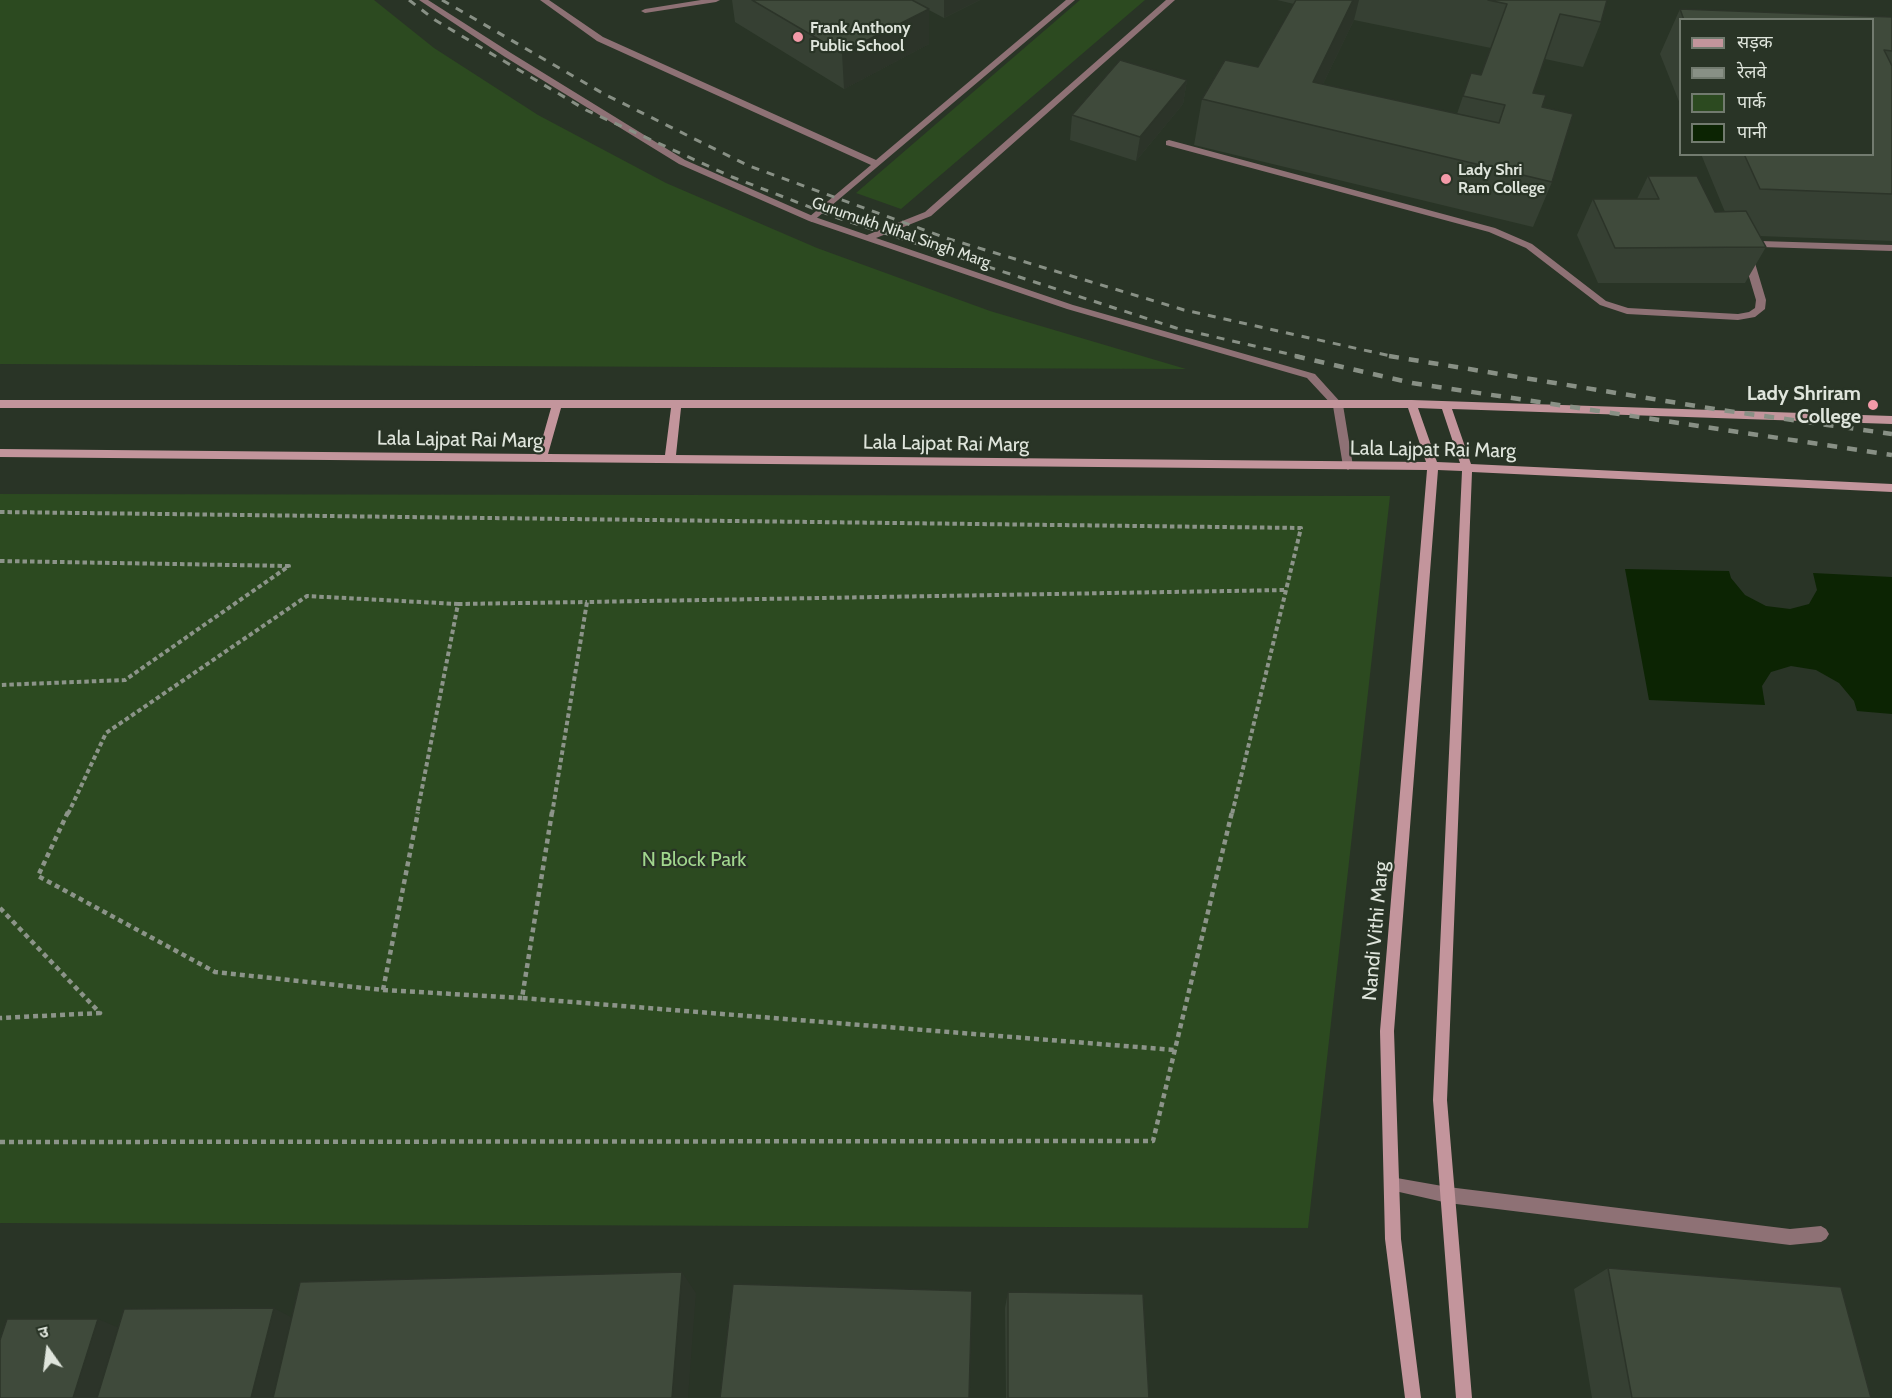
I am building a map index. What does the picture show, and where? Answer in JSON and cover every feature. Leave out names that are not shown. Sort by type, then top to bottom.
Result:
[{"type":"main road","name":"Lala Lajpat Rai Marg","points":[[0,404],[1412,404],[1892,420]]},
{"type":"main road","points":[[543,458],[557,404]]},
{"type":"main road","points":[[1412,404],[1432,466]]},
{"type":"main road","points":[[670,460],[676,405]]},
{"type":"main road","points":[[1446,405],[1467,468],[1440,1100],[1464,1398]]},
{"type":"main road","name":"Lala Lajpat Rai Marg","points":[[0,453],[1432,466],[1892,488]]},
{"type":"main road","name":"Nandi Vithi Marg","points":[[1413,1398],[1393,1239],[1387,1031],[1432,466]]},
{"type":"street","name":"Gurumukh Nihal Singh Marg","points":[[423,0],[515,60],[682,162],[812,219],[867,238],[1070,307],[1311,376],[1338,405]]},
{"type":"street","points":[[544,0],[600,39],[877,164]]},
{"type":"street","points":[[645,11],[716,0]]},
{"type":"street","points":[[812,219],[1071,0]]},
{"type":"street","points":[[867,238],[928,214],[1171,0]]},
{"type":"street","points":[[1169,143],[1492,230],[1529,246],[1603,303],[1627,311],[1738,317],[1752,315],[1760,309],[1761,300],[1747,253],[1751,247],[1760,244],[1892,248]]},
{"type":"street","points":[[1338,405],[1348,466]]},
{"type":"street","points":[[1392,1184],[1448,1195],[1790,1237],[1821,1234]]},
{"type":"path","points":[[0,512],[1301,528],[1153,1141],[0,1142]]},
{"type":"path","points":[[0,561],[290,566],[124,680],[0,685]]},
{"type":"path","points":[[452,604],[1286,590]]},
{"type":"path","points":[[383,990],[458,604],[307,596],[106,733],[38,876],[215,972],[383,990],[522,998],[1175,1050]]},
{"type":"path","points":[[522,998],[587,602]]},
{"type":"path","points":[[0,908],[100,1013],[0,1018]]},
{"type":"green space","points":[[0,0],[374,0],[434,48],[538,115],[666,183],[817,248],[990,311],[1186,369],[0,364]]},
{"type":"green space","points":[[1080,0],[1145,0],[901,209],[856,193]]},
{"type":"green space","name":"N Block Park","points":[[0,494],[1390,496],[1308,1228],[0,1223]]},
{"type":"water","points":[[1625,569],[1729,571],[1731,578],[1745,595],[1766,606],[1790,609],[1809,604],[1817,590],[1813,573],[1892,577],[1892,714],[1857,711],[1854,701],[1839,683],[1816,670],[1791,666],[1771,672],[1762,686],[1765,705],[1649,700]]},
{"type":"building","points":[[752,0],[912,0],[929,9],[842,53]]},
{"type":"building","points":[[1296,0],[1353,0],[1313,82],[1499,123],[1505,105],[1463,96],[1471,73],[1481,75],[1507,4],[1488,0],[1607,0],[1601,22],[1560,14],[1533,93],[1546,95],[1542,107],[1573,114],[1552,182],[1202,99],[1225,60],[1258,67]]},
{"type":"building","points":[[1680,9],[1892,17],[1892,51],[1884,50],[1892,66],[1892,194],[1760,189],[1745,156],[1874,156],[1874,18],[1683,18]]},
{"type":"building","points":[[1120,60],[1187,80],[1140,137],[1072,115]]},
{"type":"building","points":[[1648,176],[1697,176],[1715,212],[1746,211],[1766,247],[1615,248],[1593,199],[1659,199]]},
{"type":"building","points":[[1608,1268],[1841,1287],[1871,1398],[1632,1398]]},
{"type":"building","points":[[682,1272],[672,1398],[273,1398],[300,1282]]},
{"type":"building","points":[[733,1284],[972,1291],[969,1398],[720,1398]]},
{"type":"building","points":[[1008,1292],[1143,1294],[1149,1398],[1008,1398]]},
{"type":"building","points":[[274,1308],[251,1398],[97,1398],[124,1309]]},
{"type":"building","points":[[7,1319],[98,1319],[73,1398],[0,1398],[0,1340]]},
{"type":"railway","points":[[409,0],[435,20],[586,110],[732,177],[838,218],[1176,328],[1302,357]]},
{"type":"railway","points":[[442,0],[604,94],[749,166],[949,239],[1184,310],[1395,357]]},
{"type":"railway","points":[[1295,356],[1412,383],[1892,455]]},
{"type":"railway","points":[[1389,356],[1395,357]]},
{"type":"railway","points":[[1395,357],[1721,410],[1892,434]]},
{"type":"place","name":"Frank Anthony Public School","points":[[798,37]]},
{"type":"place","name":"Lady Shri Ram College","points":[[1446,179]]},
{"type":"place","name":"Lady Shriram College","points":[[1873,405]]}]
